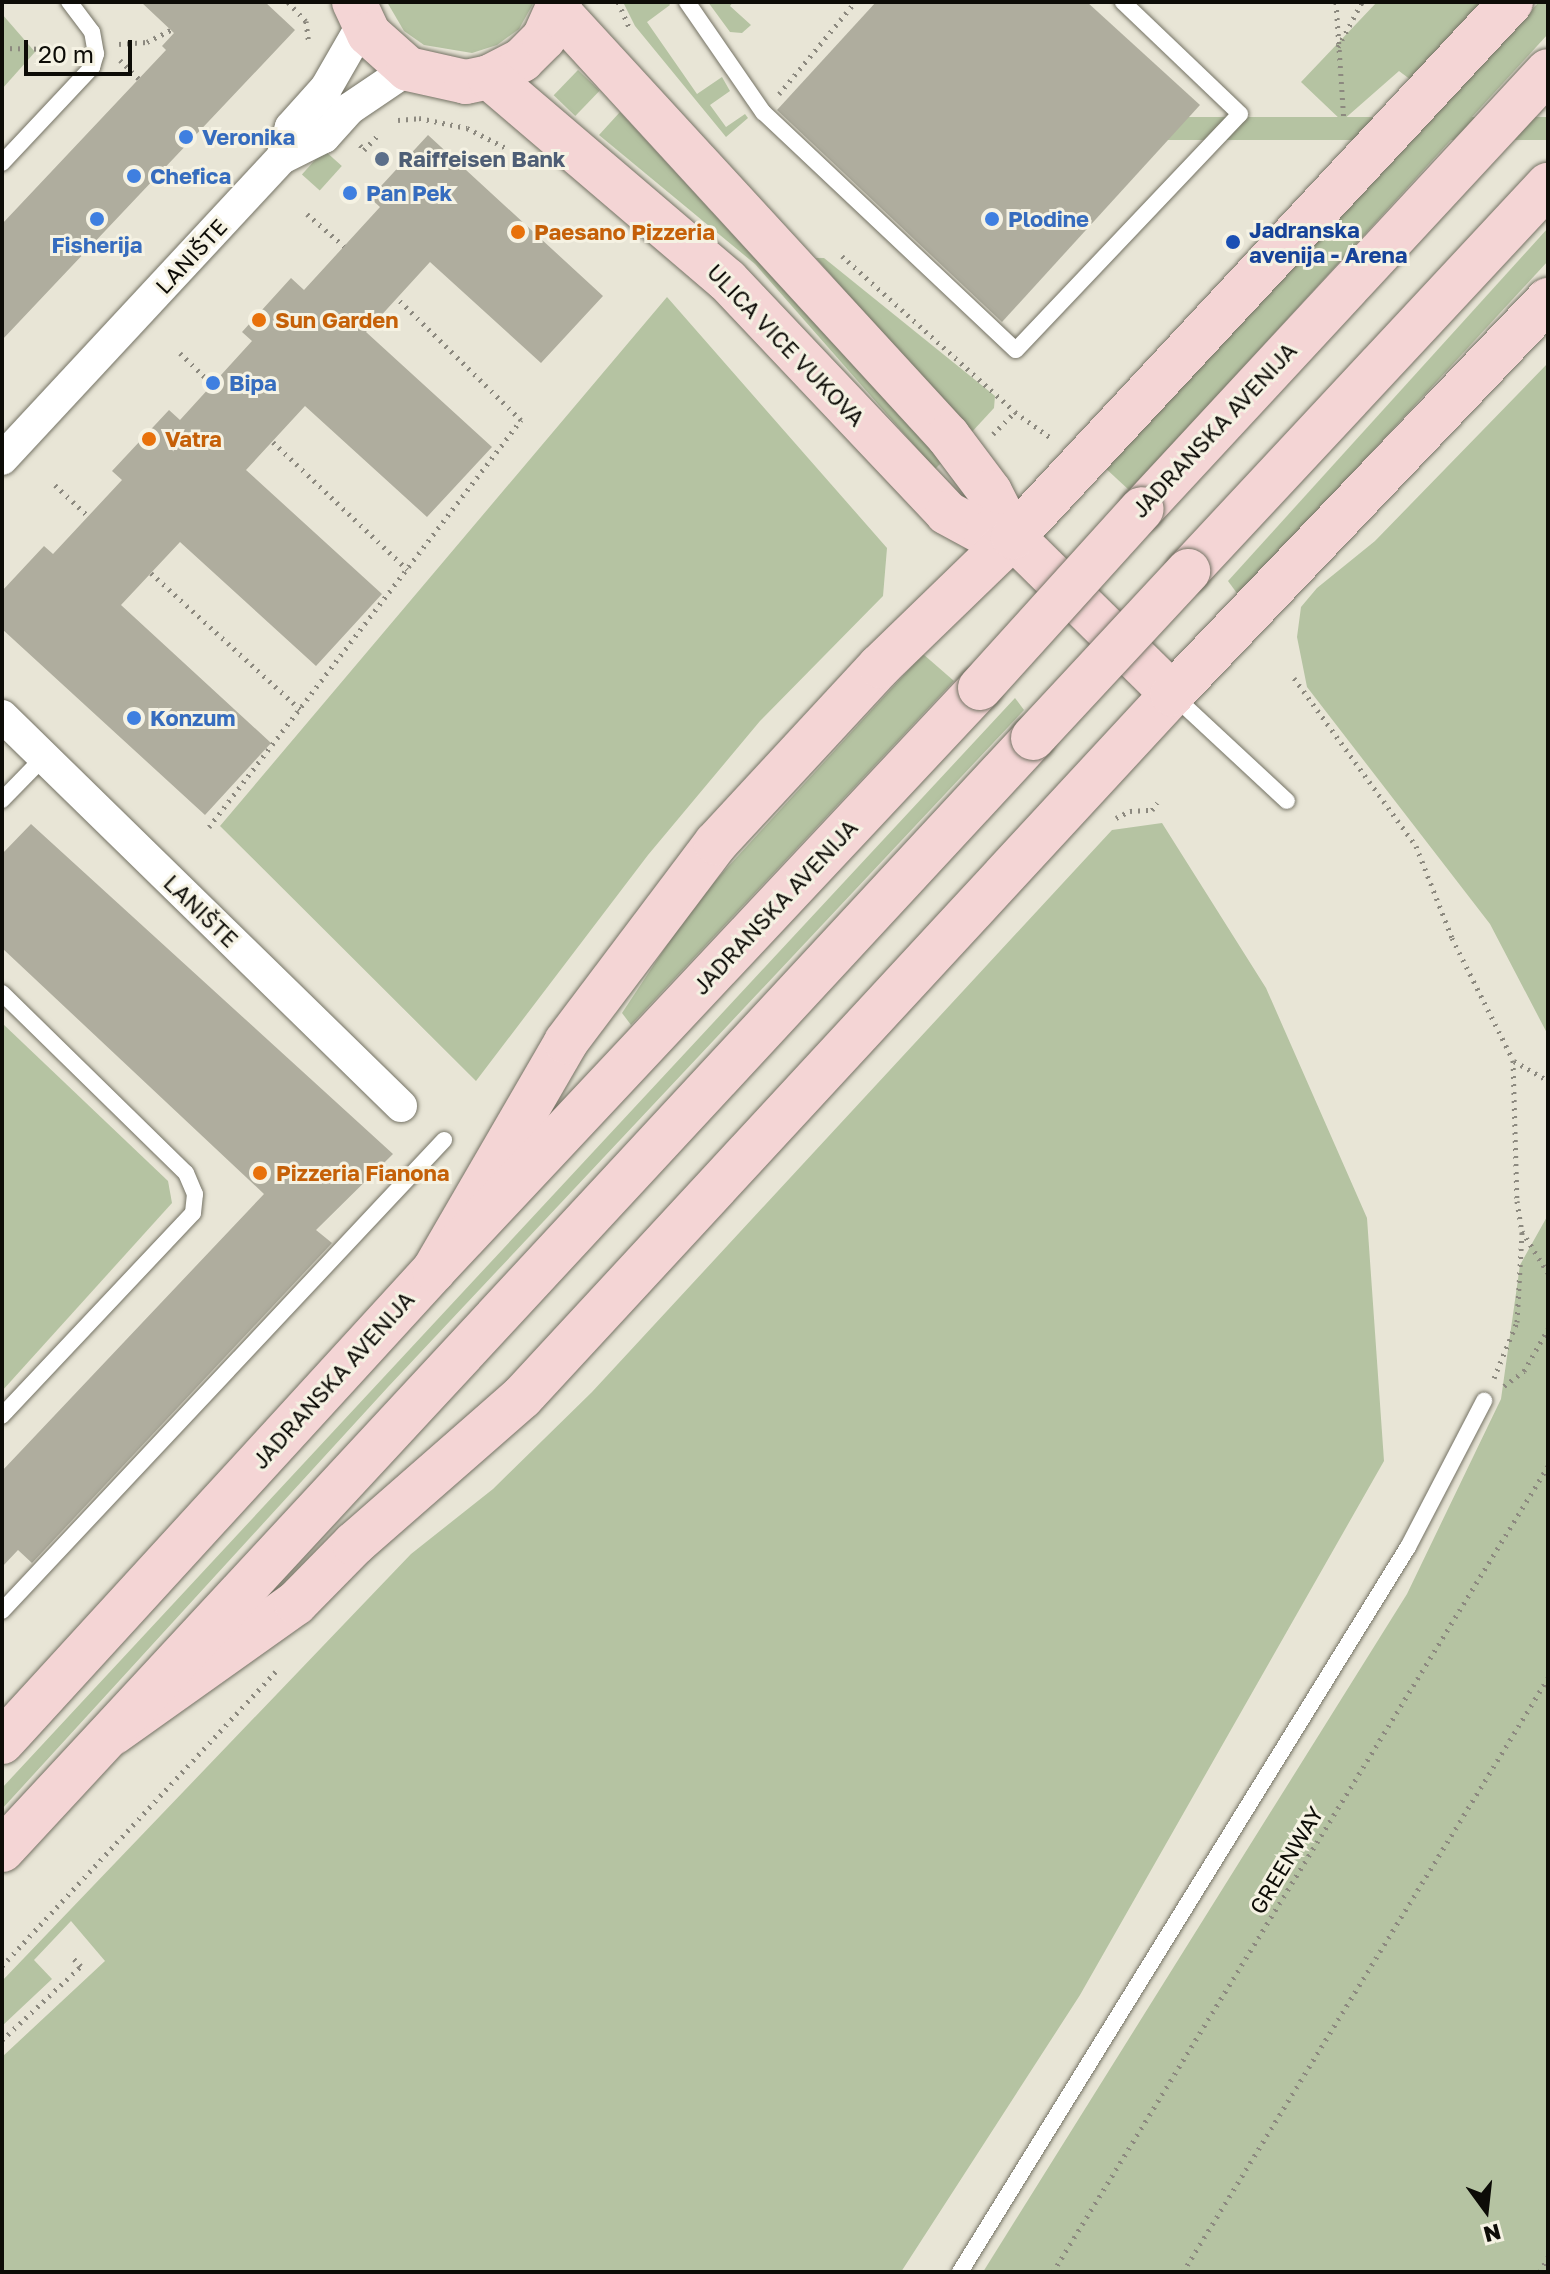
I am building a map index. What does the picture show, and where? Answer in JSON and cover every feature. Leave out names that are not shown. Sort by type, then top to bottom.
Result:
[{"type":"main road","points":[[434,1270],[566,1042],[716,843],[880,666],[1013,537],[1511,2]]},
{"type":"main road","points":[[359,12],[386,54],[408,69],[442,81],[489,77],[522,60],[544,38],[559,6],[958,448],[990,492],[1013,537],[1172,694]]},
{"type":"main road","name":"JADRANSKA AVENIJA","points":[[2,1742],[434,1270],[980,688],[1548,71]]},
{"type":"main road","name":"ULICA VICE VUKOVA","points":[[489,77],[727,280],[947,513],[986,534],[1013,537]]},
{"type":"main road","points":[[2,1850],[1548,185]]},
{"type":"main road","points":[[113,1733],[296,1603],[371,1527],[522,1397],[603,1315],[1172,694],[1548,300]]},
{"type":"street","name":"LANIŠTE","points":[[282,158],[291,127],[326,88],[359,12]]},
{"type":"street","name":"LANIŠTE","points":[[2,459],[282,158],[324,137],[349,109],[408,69]]},
{"type":"street","name":"LANIŠTE","points":[[2,716],[401,1106]]},
{"type":"lane","points":[[2,163],[92,67],[96,54],[92,32],[69,2]]},
{"type":"lane","points":[[687,2],[763,112],[1016,350],[1240,114],[1123,2]]},
{"type":"lane","points":[[1172,694],[1287,801]]},
{"type":"lane","points":[[2,800],[44,757]]},
{"type":"lane","points":[[2,993],[186,1173],[195,1194],[193,1213],[2,1416]]},
{"type":"lane","points":[[2,1611],[444,1140]]},
{"type":"lane","points":[[960,2272],[1408,1547],[1484,1401]]},
{"type":"path","points":[[288,2],[306,21],[306,53]]},
{"type":"path","points":[[779,95],[855,2]]},
{"type":"path","points":[[1336,2],[1343,130]]},
{"type":"path","points":[[1337,49],[1362,2]]},
{"type":"path","points":[[115,44],[147,42],[171,30]]},
{"type":"path","points":[[2,48],[41,49]]},
{"type":"path","points":[[115,56],[139,79]]},
{"type":"path","points":[[393,123],[419,118],[467,128],[517,155]]},
{"type":"path","points":[[354,140],[364,150],[383,130]]},
{"type":"path","points":[[307,214],[344,246]]},
{"type":"path","points":[[209,827],[302,711],[521,420],[397,298]]},
{"type":"path","points":[[180,353],[213,385]]},
{"type":"path","points":[[984,443],[1015,412],[1061,446]]},
{"type":"path","points":[[273,442],[407,569]]},
{"type":"path","points":[[55,485],[88,516]]},
{"type":"path","points":[[151,573],[302,711]]},
{"type":"path","points":[[1294,678],[1416,846],[1452,938],[1513,1060],[1522,1231],[1517,1322],[1484,1401]]},
{"type":"path","points":[[1513,1060],[1548,1081]]},
{"type":"path","points":[[1522,1231],[1548,1273]]},
{"type":"path","points":[[1484,1401],[1524,1371],[1548,1329]]},
{"type":"path","name":"GREENWAY","points":[[1053,2272],[1548,1466]]},
{"type":"path","points":[[1183,2272],[1548,1678]]},
{"type":"path","points":[[2,2040],[81,1966],[71,1956]]},
{"type":"path","points":[[1540,2272],[1548,2257]]},
{"type":"green space","points":[[387,2],[534,2],[519,29],[497,45],[472,53],[424,45],[404,31]]},
{"type":"green space","points":[[623,2],[668,2],[670,5],[647,22],[697,94],[722,77],[730,91],[710,105],[726,127],[745,114],[748,118],[726,137],[635,26]]},
{"type":"green space","points":[[708,2],[733,2],[730,6],[751,25],[742,33],[730,32]]},
{"type":"green space","points":[[1377,2],[1482,2],[1411,80],[1399,71],[1342,121],[1301,82]]},
{"type":"green space","points":[[1539,2],[1548,2],[1548,34],[1130,491],[1102,465]]},
{"type":"green space","points":[[2,14],[35,52],[2,89]]},
{"type":"green space","points":[[578,70],[600,91],[575,116],[554,95]]},
{"type":"green space","points":[[620,112],[942,462],[935,469],[755,264],[599,135]]},
{"type":"green space","points":[[958,117],[1548,117],[1548,140],[958,140]]},
{"type":"green space","points":[[324,150],[342,166],[320,191],[302,175]]},
{"type":"green space","points":[[1548,228],[1548,261],[1239,596],[1228,581]]},
{"type":"green space","points":[[816,258],[824,258],[995,396],[994,408],[970,434]]},
{"type":"green space","points":[[667,297],[887,548],[883,596],[760,721],[648,855],[476,1081],[220,826]]},
{"type":"green space","points":[[1548,363],[1548,1035],[1490,924],[1307,687],[1297,637],[1301,607],[1317,588],[1375,541]]},
{"type":"green space","points":[[923,654],[954,681],[631,1025],[622,1013],[694,904]]},
{"type":"green space","points":[[1015,698],[1024,710],[388,1387],[2,1809],[2,1788]]},
{"type":"green space","points":[[1162,823],[1266,988],[1367,1218],[1384,1461],[1080,1995],[901,2272],[2,2272],[2,2057],[105,1961],[71,1921],[34,1960],[52,1979],[2,2026],[2,1981],[411,1554],[493,1489],[592,1392],[1112,830]]},
{"type":"green space","points":[[2,1023],[168,1181],[172,1203],[2,1391]]},
{"type":"green space","points":[[1548,1215],[1548,2272],[983,2272],[1407,1594],[1501,1399],[1520,1265]]},
{"type":"building","points":[[141,2],[265,2],[295,30],[2,340],[2,224],[166,50],[162,46],[174,33]]},
{"type":"building","name":"Plodine","points":[[876,2],[1087,2],[1200,105],[1002,322],[777,110]]},
{"type":"building","points":[[428,135],[603,296],[541,363],[430,262],[366,332],[492,447],[427,517],[305,406],[246,470],[382,594],[316,666],[180,542],[121,605],[271,743],[205,815],[2,629],[2,591],[44,546],[53,554],[122,480],[112,471],[169,410],[180,420],[252,341],[242,332],[291,278],[304,290],[380,207],[370,198]]},
{"type":"building","points":[[31,824],[393,1154],[316,1230],[332,1243],[32,1563],[18,1550],[2,1567],[2,1471],[264,1194],[2,948],[2,854]]},
{"type":"place","name":"Veronika","points":[[186,137]]},
{"type":"place","name":"Raiffeisen Bank","points":[[382,159]]},
{"type":"place","name":"Chefica","points":[[134,176]]},
{"type":"place","name":"Pan Pek","points":[[350,193]]},
{"type":"place","name":"Fisherija","points":[[97,219]]},
{"type":"place","name":"Plodine","points":[[992,219]]},
{"type":"place","name":"Paesano Pizzeria","points":[[518,232]]},
{"type":"place","name":"Jadranska avenija - Arena","points":[[1233,242]]},
{"type":"place","name":"Sun Garden","points":[[259,320]]},
{"type":"place","name":"Bipa","points":[[213,383]]},
{"type":"place","name":"Vatra","points":[[149,439]]},
{"type":"place","name":"Konzum","points":[[134,718]]},
{"type":"place","name":"Pizzeria Fianona","points":[[260,1173]]}]
